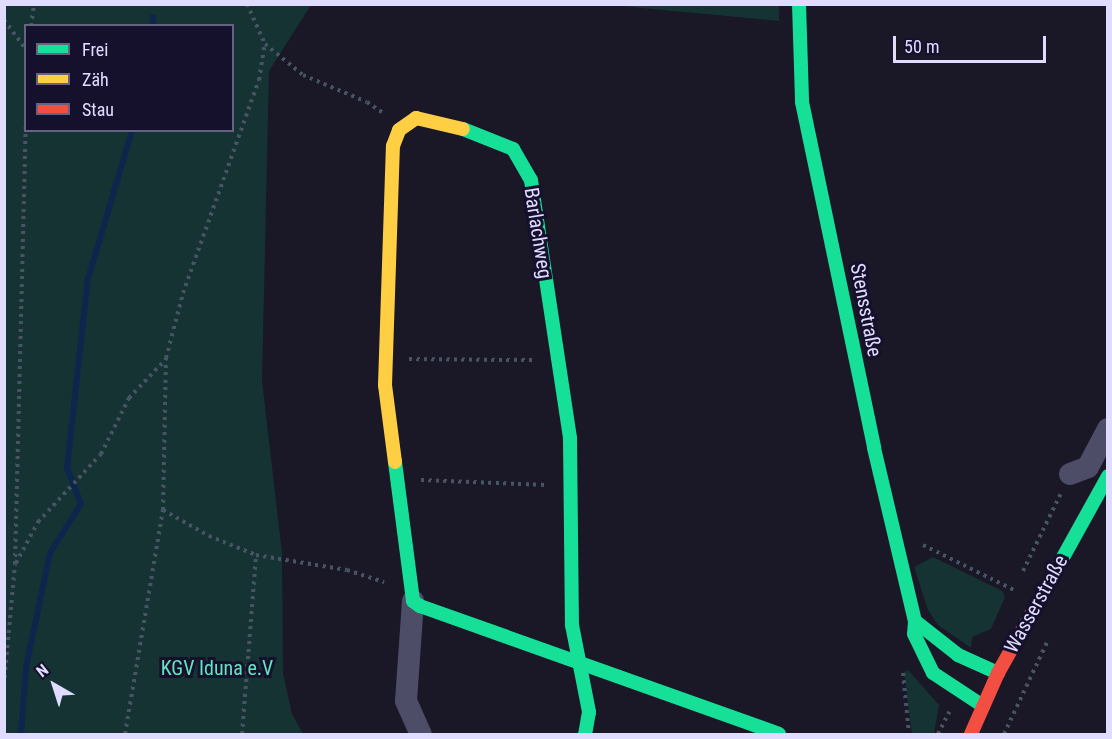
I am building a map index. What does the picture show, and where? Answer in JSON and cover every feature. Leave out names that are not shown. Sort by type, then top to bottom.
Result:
[{"type":"street","name":"Stensstraße","points":[[799,9],[798,67],[802,102],[897,551],[915,621],[918,649],[933,673],[983,706]]},
{"type":"street","name":"Barlachweg","points":[[422,735],[406,701],[412,597],[385,385],[393,146],[399,130],[416,118],[436,120],[502,142],[513,149],[525,166],[531,180],[570,438],[572,625],[589,712],[585,735]]},
{"type":"street","points":[[1070,474],[1088,467],[1107,429]]},
{"type":"street","name":"Wasserstraße","points":[[971,735],[998,673],[1107,476]]},
{"type":"street","points":[[412,597],[581,665],[779,735]]},
{"type":"street","points":[[915,621],[958,655],[998,673]]},
{"type":"path","points":[[31,24],[34,4]]},
{"type":"path","points":[[247,4],[265,44],[303,75],[367,102],[390,118]]},
{"type":"path","points":[[4,20],[24,46]]},
{"type":"path","points":[[125,735],[163,510],[166,358],[183,293],[259,80],[265,44]]},
{"type":"path","points":[[4,685],[15,564],[25,132]]},
{"type":"path","points":[[386,355],[416,360],[558,360]]},
{"type":"path","points":[[15,564],[38,522],[101,454],[129,398],[166,358]]},
{"type":"path","name":"Wasserstraße","points":[[897,551],[924,545],[1014,590],[1070,474]]},
{"type":"path","points":[[397,480],[571,485]]},
{"type":"path","points":[[163,510],[209,536],[256,555],[347,570],[412,597]]},
{"type":"path","points":[[242,735],[256,555]]},
{"type":"path","points":[[1004,735],[1052,633]]},
{"type":"path","points":[[909,666],[903,671],[909,735]]},
{"type":"path","points":[[938,735],[951,705]]},
{"type":"green space","name":"KGV Iduna e.V","points":[[4,5],[311,5],[269,71],[262,381],[282,553],[283,673],[292,714],[303,734],[5,734]]},
{"type":"green space","points":[[610,5],[779,5],[779,21]]},
{"type":"green space","points":[[933,557],[1002,591],[1005,597],[991,629],[972,637],[971,648],[938,625],[928,610],[914,567]]},
{"type":"green space","points":[[908,670],[939,705],[934,734],[912,734],[904,672]]},
{"type":"waterway","points":[[152,24],[153,17]]},
{"type":"waterway","points":[[21,734],[26,667],[50,553],[81,504],[67,468],[88,279],[131,132]]},
{"type":"traffic: fast","points":[[799,4],[802,102],[874,448],[915,621],[914,634],[933,673],[983,706]]},
{"type":"traffic: fast","points":[[463,129],[513,149],[531,180],[570,438],[572,625],[589,712],[585,734]]},
{"type":"traffic: fast","points":[[395,462],[413,601],[420,606],[779,734]]},
{"type":"traffic: fast","points":[[1046,588],[1108,476]]},
{"type":"traffic: fast","points":[[915,621],[958,655],[998,673]]},
{"type":"traffic: slow","points":[[395,462],[385,385],[393,146],[399,130],[416,118],[463,129]]},
{"type":"traffic: jam","points":[[971,734],[998,673],[1046,588]]}]
